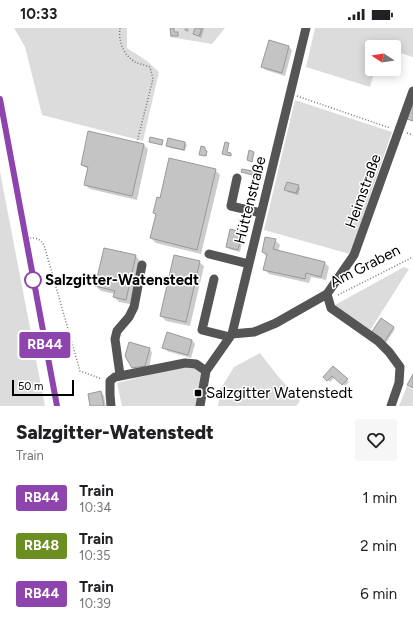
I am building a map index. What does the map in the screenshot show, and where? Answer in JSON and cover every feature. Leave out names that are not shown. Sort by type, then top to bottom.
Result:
[{"type":"street","name":"Hüttenstraße","points":[[200,406],[206,371],[231,336],[306,28]]},
{"type":"street","name":"Heimstraße","points":[[328,297],[354,255],[413,91]]},
{"type":"street","points":[[237,178],[231,206],[261,213]]},
{"type":"street","points":[[209,254],[249,264]]},
{"type":"street","points":[[120,376],[115,339],[116,331],[129,317],[134,307],[142,265]]},
{"type":"street","points":[[214,279],[202,330],[231,336]]},
{"type":"street","points":[[328,297],[331,308],[378,341],[389,352],[400,367],[399,383],[391,406]]},
{"type":"street","name":"Am Graben","points":[[231,336],[254,332],[276,323],[328,297]]},
{"type":"street","points":[[111,406],[110,382],[115,377],[186,363],[196,364],[206,371]]},
{"type":"path","points":[[120,28],[119,35],[122,49],[134,61],[150,67],[153,79],[137,142]]},
{"type":"path","points":[[291,94],[399,131]]},
{"type":"path","points":[[30,238],[36,238],[44,245],[80,371],[110,382]]},
{"type":"path","name":"Am Graben","points":[[328,297],[413,257]]},
{"type":"shaded area","points":[[14,28],[127,28],[127,48],[147,61],[159,72],[143,141],[42,115],[25,47]]},
{"type":"shaded area","points":[[170,28],[225,28],[212,44],[170,37]]},
{"type":"shaded area","points":[[315,28],[413,28],[413,57],[401,53],[401,40],[365,40],[365,76],[373,76],[370,87],[306,67]]},
{"type":"shaded area","points":[[295,100],[392,132],[350,254],[264,230]]},
{"type":"shaded area","points":[[0,171],[2,182],[45,406],[0,406]]},
{"type":"shaded area","points":[[404,267],[409,269],[369,332],[337,310],[335,305]]},
{"type":"shaded area","points":[[260,353],[300,401],[296,406],[218,406],[221,388],[234,367]]},
{"type":"shaded area","points":[[184,366],[195,366],[204,372],[198,406],[122,406],[117,383]]},
{"type":"shaded area","points":[[407,386],[413,390],[413,406],[399,406]]},
{"type":"building","points":[[170,28],[174,28],[174,32],[178,32],[178,36],[171,36]]},
{"type":"building","points":[[195,28],[202,28],[199,36],[193,34]]},
{"type":"building","points":[[269,40],[289,46],[282,73],[261,67]]},
{"type":"building","points":[[413,100],[413,121],[407,119]]},
{"type":"building","points":[[88,131],[144,144],[132,196],[84,185],[88,167],[81,165]]},
{"type":"building","points":[[150,137],[163,140],[162,145],[149,142]]},
{"type":"building","points":[[168,138],[185,142],[184,150],[166,146]]},
{"type":"building","points":[[225,142],[229,143],[227,152],[231,153],[231,156],[222,154]]},
{"type":"building","points":[[201,146],[205,147],[205,150],[207,151],[206,156],[199,155]]},
{"type":"building","points":[[249,150],[254,152],[252,162],[247,160]]},
{"type":"building","points":[[169,158],[216,169],[197,250],[150,238],[156,214],[153,213],[157,197],[160,198]]},
{"type":"building","points":[[242,169],[257,172],[256,176],[241,172]]},
{"type":"building","points":[[287,182],[299,185],[296,193],[284,190]]},
{"type":"building","points":[[230,229],[242,232],[238,250],[226,247]]},
{"type":"building","points":[[265,237],[276,239],[273,249],[325,262],[321,277],[306,273],[305,279],[263,270],[267,254],[262,252]]},
{"type":"building","points":[[104,248],[136,255],[126,300],[113,297],[115,291],[95,286]]},
{"type":"building","points":[[174,255],[200,261],[186,322],[160,316]]},
{"type":"building","points":[[381,318],[394,327],[384,342],[371,333]]},
{"type":"building","points":[[167,332],[192,340],[188,355],[162,348]]},
{"type":"building","points":[[129,342],[150,348],[145,366],[132,368],[125,356]]},
{"type":"building","points":[[333,366],[348,379],[342,385],[332,376],[327,381],[323,377]]},
{"type":"building","points":[[413,374],[413,388],[407,385]]},
{"type":"building","points":[[101,391],[104,406],[90,406],[88,394]]},
{"type":"railway","points":[[0,99],[57,406]]},
{"type":"train","name":"RB44","points":[[0,99],[57,406]]},
{"type":"place","name":"Salzgitter-Watenstedt","points":[[33,280]]},
{"type":"place","name":"Salzgitter Watenstedt","points":[[198,393]]}]
